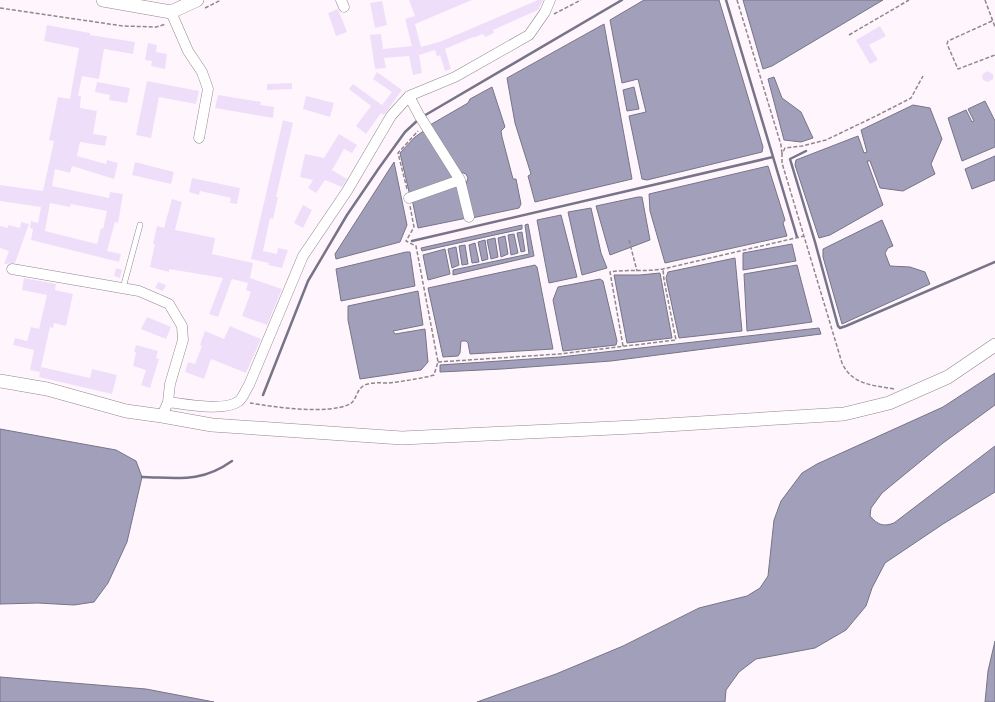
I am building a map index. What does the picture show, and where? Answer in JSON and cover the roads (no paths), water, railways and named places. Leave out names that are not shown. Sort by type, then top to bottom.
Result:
[{"type":"main road","points":[[103,0],[173,17],[199,5]]},
{"type":"main road","points":[[0,381],[47,389],[126,411],[212,425],[402,438],[813,416],[865,410],[889,403],[948,377],[995,345]]},
{"type":"street","points":[[168,402],[205,407],[228,405],[239,401],[249,385],[304,256],[347,191],[391,116],[409,96],[455,77],[529,35],[545,12],[550,0]]},
{"type":"street","points":[[173,17],[188,51],[202,72],[208,89],[199,138]]},
{"type":"street","points":[[409,96],[460,180],[470,217]]},
{"type":"street","points":[[409,198],[460,180]]},
{"type":"street","points":[[12,269],[139,291],[168,304],[182,326],[183,340],[170,384],[168,402],[162,416]]},
{"type":"lane","points":[[123,288],[140,225]]},
{"type":"waterway","points":[[422,117],[622,0]]},
{"type":"waterway","points":[[726,0],[797,237]]},
{"type":"waterway","points":[[263,395],[308,281],[347,215],[379,168],[405,132],[418,120]]},
{"type":"waterway","points":[[806,151],[790,159],[838,326],[840,328],[995,262]]},
{"type":"waterway","points":[[412,241],[773,157]]},
{"type":"waterway","points":[[142,477],[189,478],[210,473],[232,461]]}]
